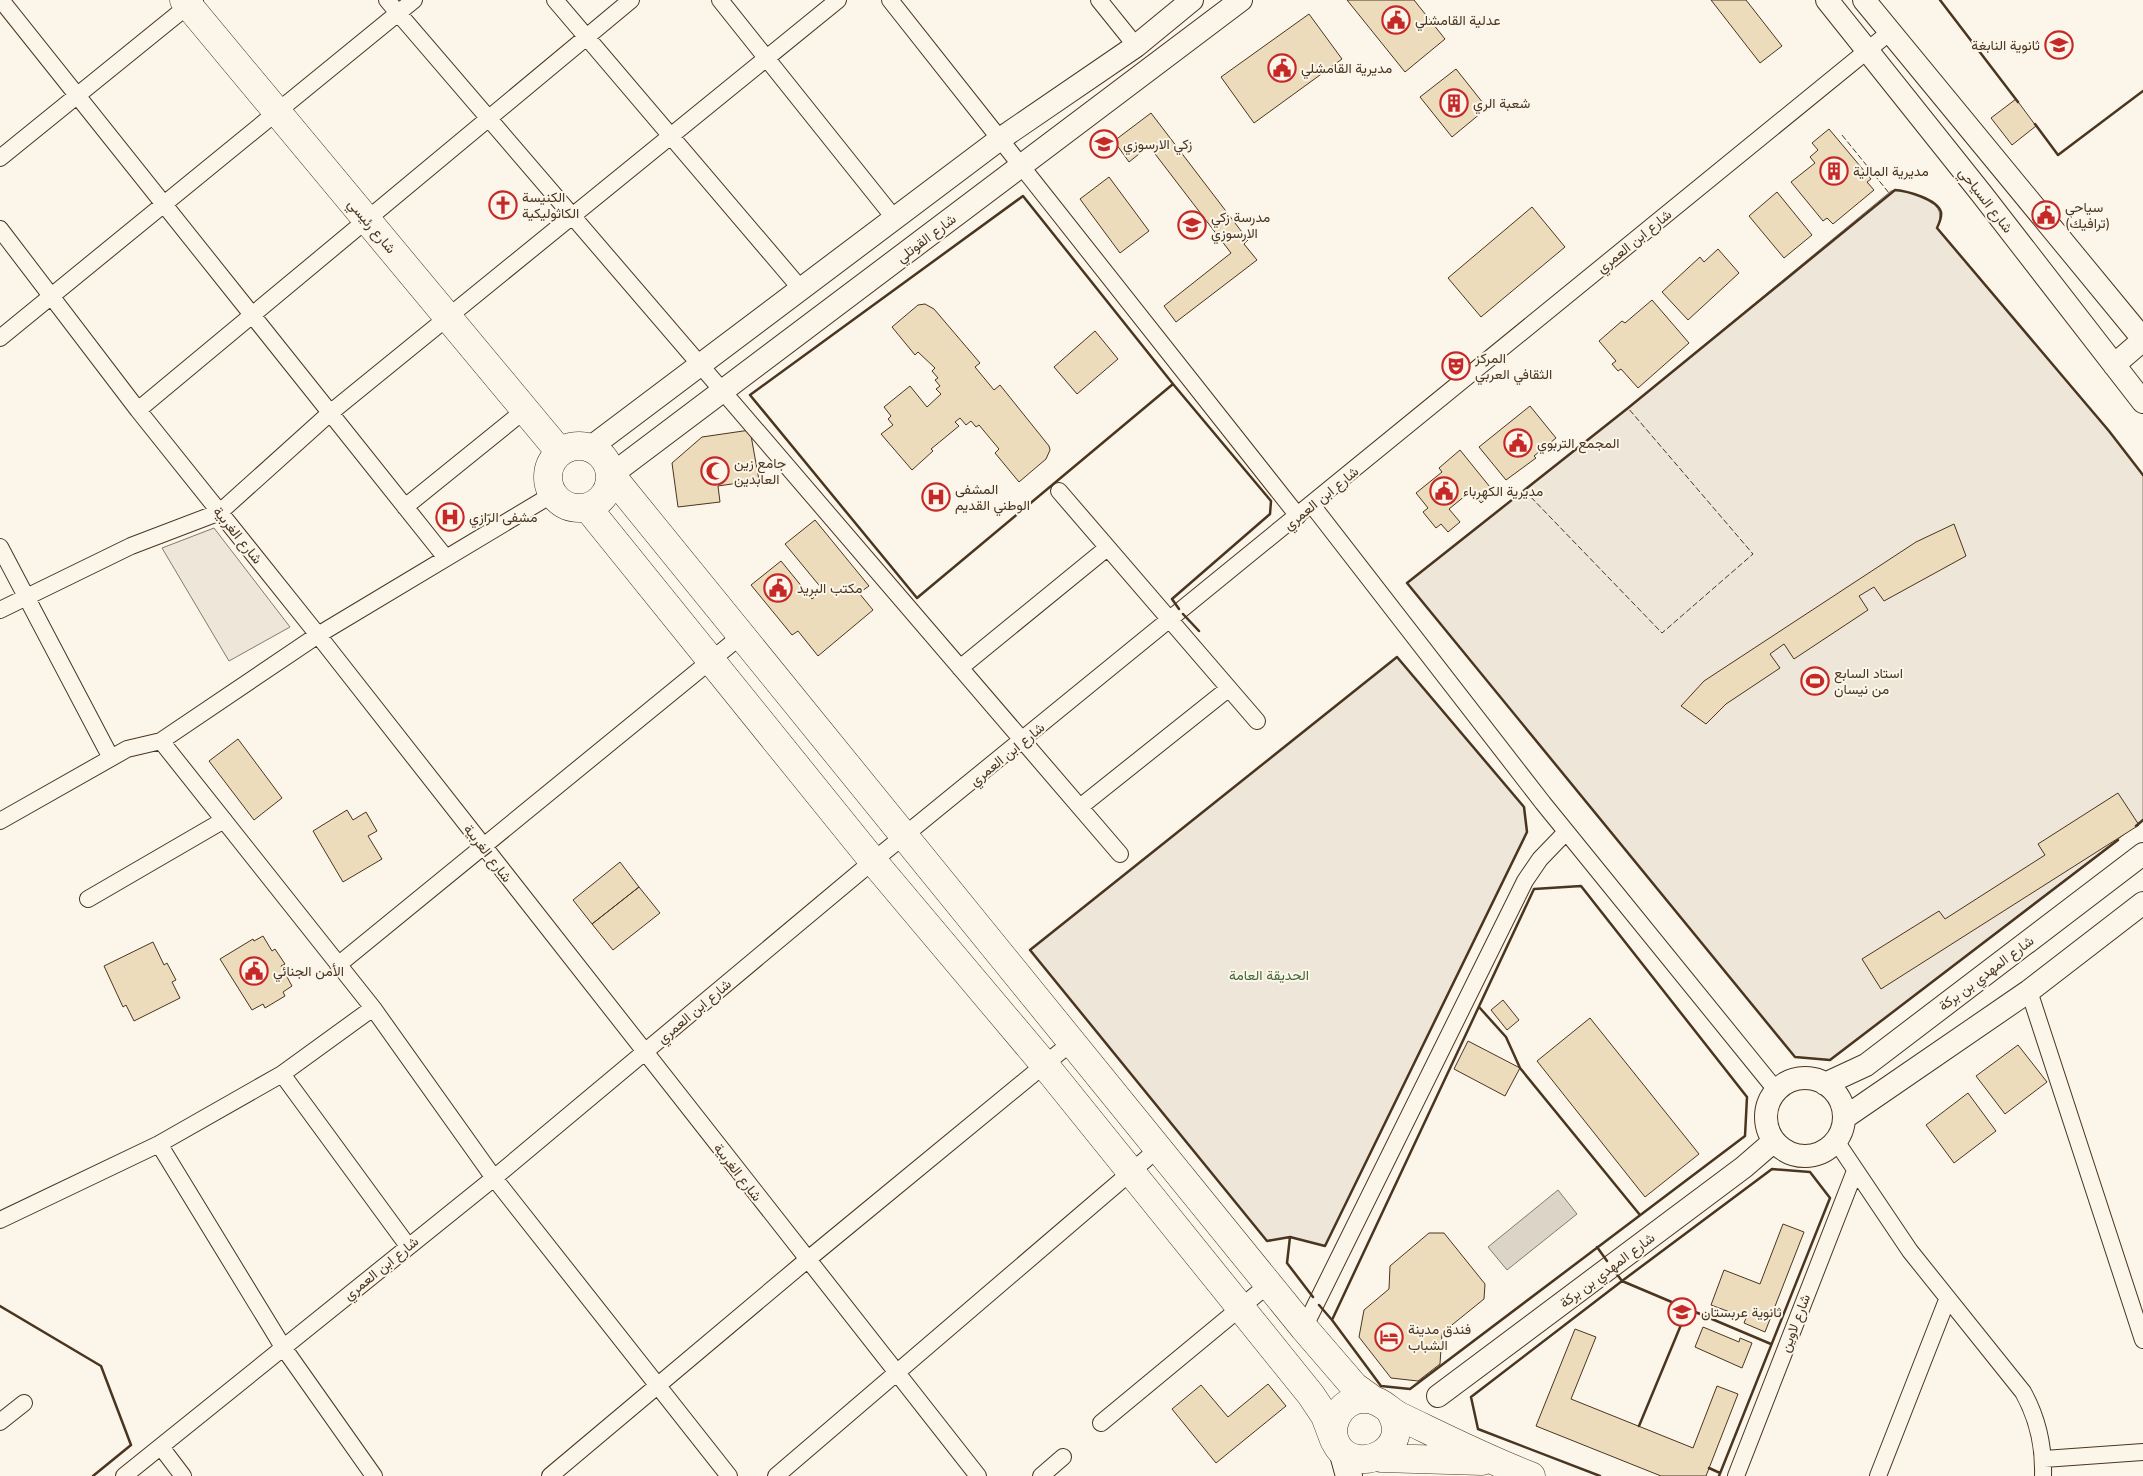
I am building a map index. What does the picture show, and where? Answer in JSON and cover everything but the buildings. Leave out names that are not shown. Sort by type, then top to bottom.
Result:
[{"type":"highway","name":"شارع رئيسي","points":[[189,2],[277,112],[560,452]]},
{"type":"highway","points":[[570,447],[591,447],[608,463],[611,475],[609,486],[597,503],[587,507],[568,506],[553,494],[549,486],[549,467],[560,452],[570,447]]},
{"type":"highway","points":[[611,475],[1304,1328],[1354,1386],[1381,1405],[1494,1462],[1531,1476]]},
{"type":"highway","points":[[587,507],[873,862],[1044,1064],[1312,1395],[1325,1416],[1342,1456],[1361,1462],[1387,1460],[1494,1462]]},
{"type":"highway","points":[[1342,1456],[1334,1421],[1343,1408],[1356,1400],[1381,1405],[1396,1431],[1387,1460]]},
{"type":"street","points":[[1,0],[446,558]]},
{"type":"street","points":[[387,0],[1120,854]]},
{"type":"street","points":[[0,338],[414,0]]},
{"type":"street","points":[[555,0],[801,289]]},
{"type":"street","points":[[138,410],[631,0]]},
{"type":"street","points":[[720,0],[895,219]]},
{"type":"street","points":[[0,610],[131,546],[220,512],[330,413],[838,0]]},
{"type":"street","points":[[890,0],[1298,516]]},
{"type":"street","points":[[1099,0],[1136,46]]},
{"type":"street","points":[[591,447],[701,366],[1000,138],[1136,46],[1192,0]]},
{"type":"street","name":"شارع القوتلي","points":[[611,475],[1241,0]]},
{"type":"street","name":"شارع السياحي","points":[[1827,0],[2143,402]]},
{"type":"street","points":[[1864,0],[2143,339],[2114,365]]},
{"type":"street","points":[[0,158],[189,2]]},
{"type":"street","name":"شارع ابن العمري","points":[[124,1476],[494,1178],[873,862],[1890,32]]},
{"type":"street","name":"شارع الغربية","points":[[0,230],[138,410],[318,635],[644,1053],[978,1476]]},
{"type":"street","points":[[405,507],[525,410]]},
{"type":"street","points":[[1059,492],[1257,721]]},
{"type":"street","points":[[0,821],[127,750],[160,741],[318,635],[553,494]]},
{"type":"street","points":[[1312,505],[1566,832],[1776,1090]]},
{"type":"street","points":[[0,547],[28,597],[111,758]]},
{"type":"street","points":[[960,668],[1107,548]]},
{"type":"street","points":[[338,965],[742,635]]},
{"type":"street","points":[[1080,806],[1228,689]]},
{"type":"street","points":[[160,741],[373,1008],[494,1178],[729,1476]]},
{"type":"street","points":[[88,899],[224,820]]},
{"type":"street","points":[[1304,1328],[1525,881],[1540,859],[1566,832]]},
{"type":"street","name":"شارع المهدي بن بركة","points":[[1825,1084],[1866,1065],[2142,856]]},
{"type":"street","points":[[1844,1118],[2029,991],[2143,903]]},
{"type":"street","points":[[2029,991],[2143,1340]]},
{"type":"street","points":[[0,1220],[159,1144],[282,1074],[373,1008]]},
{"type":"street","points":[[550,1476],[807,1260],[1072,1042]]},
{"type":"street","points":[[282,1074],[408,1246]]},
{"type":"street","points":[[1799,1078],[1812,1079],[1825,1084],[1835,1092],[1842,1104],[1844,1118],[1842,1130],[1836,1141],[1822,1152],[1805,1156],[1788,1152],[1774,1141],[1767,1129],[1766,1115],[1769,1102],[1776,1090],[1787,1082],[1799,1078]]},
{"type":"street","name":"شارع المهدي بن بركة","points":[[1438,1396],[1744,1166],[1774,1141]]},
{"type":"street","points":[[1836,1141],[1855,1171],[1947,1300],[2023,1392],[2037,1422],[2044,1459],[2043,1476]]},
{"type":"street","points":[[159,1144],[283,1347],[374,1476]]},
{"type":"street","points":[[776,1476],[1159,1148]]},
{"type":"street","name":"شارع لاوين","points":[[1736,1476],[1855,1171]]},
{"type":"street","points":[[1101,1423],[1269,1284]]},
{"type":"street","points":[[1878,1476],[1947,1300]]},
{"type":"street","points":[[0,1422],[24,1403]]},
{"type":"street","points":[[161,1447],[183,1476]]},
{"type":"street","points":[[2044,1459],[2143,1452]]},
{"type":"street","points":[[1041,1476],[1063,1457]]},
{"type":"green space","name":"استاد السابع من نيسان","points":[[1899,190],[1930,201],[1936,206],[1940,219],[1937,228],[2109,431],[2143,475],[2143,820],[1830,1060],[1795,1057],[1407,583],[1628,408],[1891,191]]},
{"type":"green space","points":[[214,528],[290,627],[229,661],[162,548]]},
{"type":"green space","name":"الحديقة العامة","points":[[1397,657],[1524,807],[1527,832],[1325,1246],[1290,1237],[1267,1241],[1030,950]]},
{"type":"shaded area","points":[[1558,1190],[1577,1214],[1507,1270],[1488,1247]]},
{"type":"fence","points":[[1842,135],[1889,193]]},
{"type":"fence","points":[[1525,491],[1662,633],[1753,554],[1628,408]]},
{"type":"wall","points":[[1940,0],[2018,102]]},
{"type":"wall","points":[[2035,124],[2058,155],[2143,91]]},
{"type":"wall","points":[[2118,840],[1830,1060],[1795,1057],[1407,583],[1628,408],[1895,190],[1921,196],[1938,207],[1941,216],[1937,228],[2109,431],[2143,475]]},
{"type":"wall","points":[[1023,196],[1173,384],[917,598],[750,395],[1023,196]]},
{"type":"wall","points":[[1173,384],[1271,501],[1270,514],[1172,599],[1179,609]]},
{"type":"wall","points":[[1183,614],[1199,631]]},
{"type":"wall","points":[[1397,657],[1524,807],[1527,832],[1325,1246],[1290,1237],[1267,1241],[1030,950],[1397,657]]},
{"type":"wall","points":[[2136,826],[2143,820]]},
{"type":"wall","points":[[1581,886],[1747,1097],[1745,1136],[1410,1389],[1381,1386],[1332,1320],[1534,889],[1581,886]]},
{"type":"wall","points":[[1479,1007],[1506,1037],[1520,1068],[1640,1215]]},
{"type":"wall","points":[[1600,1476],[1478,1429],[1471,1397],[1772,1169],[1810,1172],[1830,1198],[1719,1476]]},
{"type":"wall","points":[[1290,1237],[1287,1263],[1313,1297]]},
{"type":"wall","points":[[1597,1247],[1607,1261]]},
{"type":"wall","points":[[1616,1273],[1622,1281],[1771,1344]]},
{"type":"wall","points":[[1319,1305],[1332,1320]]},
{"type":"wall","points":[[0,1306],[101,1366],[131,1445],[93,1476]]},
{"type":"wall","points":[[1639,1426],[1688,1308]]},
{"type":"wall","points":[[1709,1468],[1720,1473]]},
{"type":"place","name":"عدلية القامشلي","points":[[1396,20]]},
{"type":"place","name":"ثانوية النابغة","points":[[2059,45]]},
{"type":"place","name":"مديرية القامشلي","points":[[1282,68]]},
{"type":"place","name":"شعبة الري","points":[[1454,103]]},
{"type":"place","name":"زكي الارسوزي","points":[[1104,144]]},
{"type":"place","name":"مديرية المالية","points":[[1834,171]]},
{"type":"place","name":"الكنيسة الكاثوليكية","points":[[503,205]]},
{"type":"place","name":"سياحي (ترافيك)","points":[[2046,215]]},
{"type":"place","name":"مدرسة زكي الارسوزي","points":[[1192,225]]},
{"type":"place","name":"المركز الثقافي العربي","points":[[1456,366]]},
{"type":"place","name":"المجمع التربوي","points":[[1518,443]]},
{"type":"place","name":"جامع زين العابدين","points":[[715,471]]},
{"type":"place","name":"مديرية الكهرباء","points":[[1444,491]]},
{"type":"place","name":"المشفى الوطني القديم","points":[[936,497]]},
{"type":"place","name":"مشفى الرّازي","points":[[450,517]]},
{"type":"place","name":"مكتب البريد","points":[[778,588]]},
{"type":"place","name":"استاد السابع من نيسان","points":[[1815,681]]},
{"type":"place","name":"الأمن الجنائي","points":[[254,971]]},
{"type":"place","name":"ثانوية عربستان","points":[[1682,1312]]},
{"type":"place","name":"فندق مدينة الشباب","points":[[1389,1337]]}]
